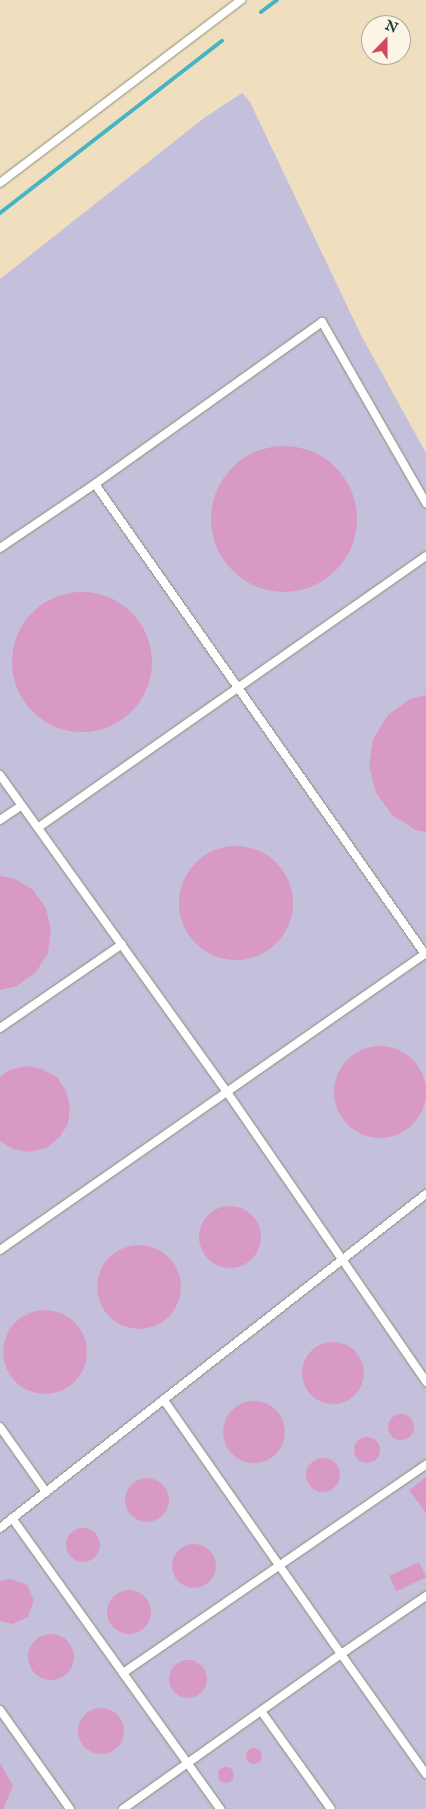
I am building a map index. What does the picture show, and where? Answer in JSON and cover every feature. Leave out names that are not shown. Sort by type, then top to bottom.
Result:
[{"type":"lane","points":[[0,183],[241,0]]},
{"type":"lane","points":[[0,548],[95,484],[322,322],[426,503]]},
{"type":"lane","points":[[0,1250],[425,953],[235,688],[95,484]]},
{"type":"lane","points":[[39,827],[426,556]]},
{"type":"lane","points":[[0,775],[227,1092],[341,1261],[426,1382]]},
{"type":"lane","points":[[0,820],[21,806]]},
{"type":"lane","points":[[0,1028],[122,944]]},
{"type":"lane","points":[[0,1528],[426,1194]]},
{"type":"lane","points":[[164,1400],[426,1774]]},
{"type":"lane","points":[[0,1427],[46,1492]]},
{"type":"lane","points":[[123,1673],[426,1465]]},
{"type":"lane","points":[[12,1518],[220,1809]]},
{"type":"lane","points":[[123,1809],[426,1596]]},
{"type":"lane","points":[[0,1710],[70,1809]]},
{"type":"lane","points":[[261,1711],[331,1809]]},
{"type":"shaded area","points":[[242,93],[250,102],[362,337],[426,453],[426,1809],[0,1809],[0,279],[204,118]]},
{"type":"building","points":[[284,446],[312,452],[335,468],[351,491],[357,519],[351,547],[335,570],[312,586],[284,592],[256,586],[233,570],[217,547],[211,519],[217,491],[233,468],[256,452]]},
{"type":"building","points":[[82,592],[96,593],[109,597],[131,613],[147,635],[151,648],[151,676],[147,689],[131,711],[109,727],[96,731],[82,732],[68,731],[55,727],[33,711],[17,689],[13,676],[12,662],[13,648],[17,635],[33,613],[55,597],[68,593]]},
{"type":"building","points":[[426,695],[426,832],[416,830],[392,815],[376,793],[369,766],[373,739],[388,715],[410,699]]},
{"type":"building","points":[[236,846],[258,851],[276,863],[288,881],[293,903],[288,925],[276,943],[258,955],[236,960],[214,955],[196,943],[184,925],[179,903],[184,881],[196,863],[214,851]]},
{"type":"building","points":[[0,876],[13,878],[32,889],[46,908],[51,930],[48,953],[36,972],[17,986],[0,990]]},
{"type":"building","points":[[380,1046],[397,1050],[412,1060],[422,1075],[426,1092],[422,1109],[412,1124],[397,1134],[380,1138],[363,1134],[348,1124],[338,1109],[334,1092],[338,1075],[348,1060],[363,1050]]},
{"type":"building","points":[[26,1066],[42,1069],[57,1077],[66,1091],[70,1107],[68,1124],[59,1138],[46,1148],[29,1152],[13,1149],[0,1141],[0,1077],[9,1070]]},
{"type":"building","points":[[224,1206],[236,1206],[252,1215],[259,1225],[261,1237],[259,1249],[252,1259],[236,1268],[224,1268],[213,1263],[204,1254],[199,1243],[199,1231],[204,1220],[213,1211]]},
{"type":"building","points":[[139,1245],[155,1248],[169,1257],[178,1271],[181,1287],[178,1303],[169,1317],[155,1326],[139,1329],[123,1326],[109,1317],[100,1303],[97,1287],[100,1271],[109,1257],[123,1248]]},
{"type":"building","points":[[45,1310],[61,1313],[75,1322],[84,1336],[87,1352],[84,1368],[75,1382],[61,1391],[45,1394],[29,1391],[15,1382],[6,1368],[3,1352],[6,1336],[15,1322],[29,1313]]},
{"type":"building","points":[[327,1342],[339,1342],[355,1351],[362,1361],[364,1373],[362,1385],[355,1395],[339,1404],[327,1404],[316,1399],[307,1390],[302,1379],[302,1367],[307,1356],[316,1347]]},
{"type":"building","points":[[248,1401],[260,1401],[276,1410],[283,1420],[285,1432],[283,1444],[276,1454],[260,1463],[248,1463],[237,1458],[228,1449],[223,1438],[223,1426],[228,1415],[237,1406]]},
{"type":"building","points":[[401,1414],[410,1418],[414,1427],[410,1436],[401,1440],[392,1436],[388,1427],[392,1418]]},
{"type":"building","points":[[367,1437],[376,1441],[380,1450],[376,1459],[367,1463],[358,1459],[354,1450],[358,1441]]},
{"type":"building","points":[[323,1458],[330,1459],[335,1463],[339,1468],[339,1482],[335,1487],[330,1491],[323,1492],[316,1491],[311,1487],[307,1482],[306,1475],[307,1468],[311,1463],[316,1459]]},
{"type":"building","points":[[426,1477],[426,1513],[409,1490]]},
{"type":"building","points":[[143,1478],[151,1478],[163,1484],[169,1500],[163,1516],[151,1522],[143,1522],[131,1516],[125,1504],[125,1496],[131,1484]]},
{"type":"building","points":[[83,1528],[90,1529],[95,1533],[99,1538],[99,1552],[95,1557],[90,1561],[83,1562],[76,1561],[71,1557],[67,1552],[66,1545],[67,1538],[71,1533],[76,1529]]},
{"type":"building","points":[[190,1544],[198,1544],[210,1550],[216,1566],[210,1582],[198,1588],[190,1588],[178,1582],[172,1570],[172,1562],[178,1550]]},
{"type":"building","points":[[419,1562],[426,1577],[396,1591],[389,1576]]},
{"type":"building","points":[[11,1579],[27,1585],[34,1600],[28,1617],[12,1624],[0,1621],[0,1581]]},
{"type":"building","points":[[125,1590],[133,1590],[145,1596],[151,1612],[145,1628],[133,1634],[125,1634],[113,1628],[107,1616],[107,1608],[113,1596]]},
{"type":"building","points":[[51,1634],[64,1638],[70,1644],[74,1657],[70,1670],[64,1676],[51,1680],[38,1676],[32,1670],[28,1657],[32,1644],[38,1638]]},
{"type":"building","points":[[188,1660],[202,1665],[207,1679],[202,1693],[188,1698],[174,1693],[169,1679],[174,1665]]},
{"type":"building","points":[[101,1708],[114,1712],[120,1718],[124,1731],[120,1744],[114,1750],[101,1754],[88,1750],[82,1744],[78,1731],[82,1718],[88,1712]]},
{"type":"building","points":[[254,1748],[262,1756],[254,1764],[246,1756]]},
{"type":"building","points":[[0,1763],[13,1786],[3,1809],[0,1809]]},
{"type":"building","points":[[226,1767],[234,1775],[226,1783],[218,1775]]},
{"type":"waterway","points":[[261,12],[277,0]]},
{"type":"waterway","points":[[0,213],[222,41]]}]
